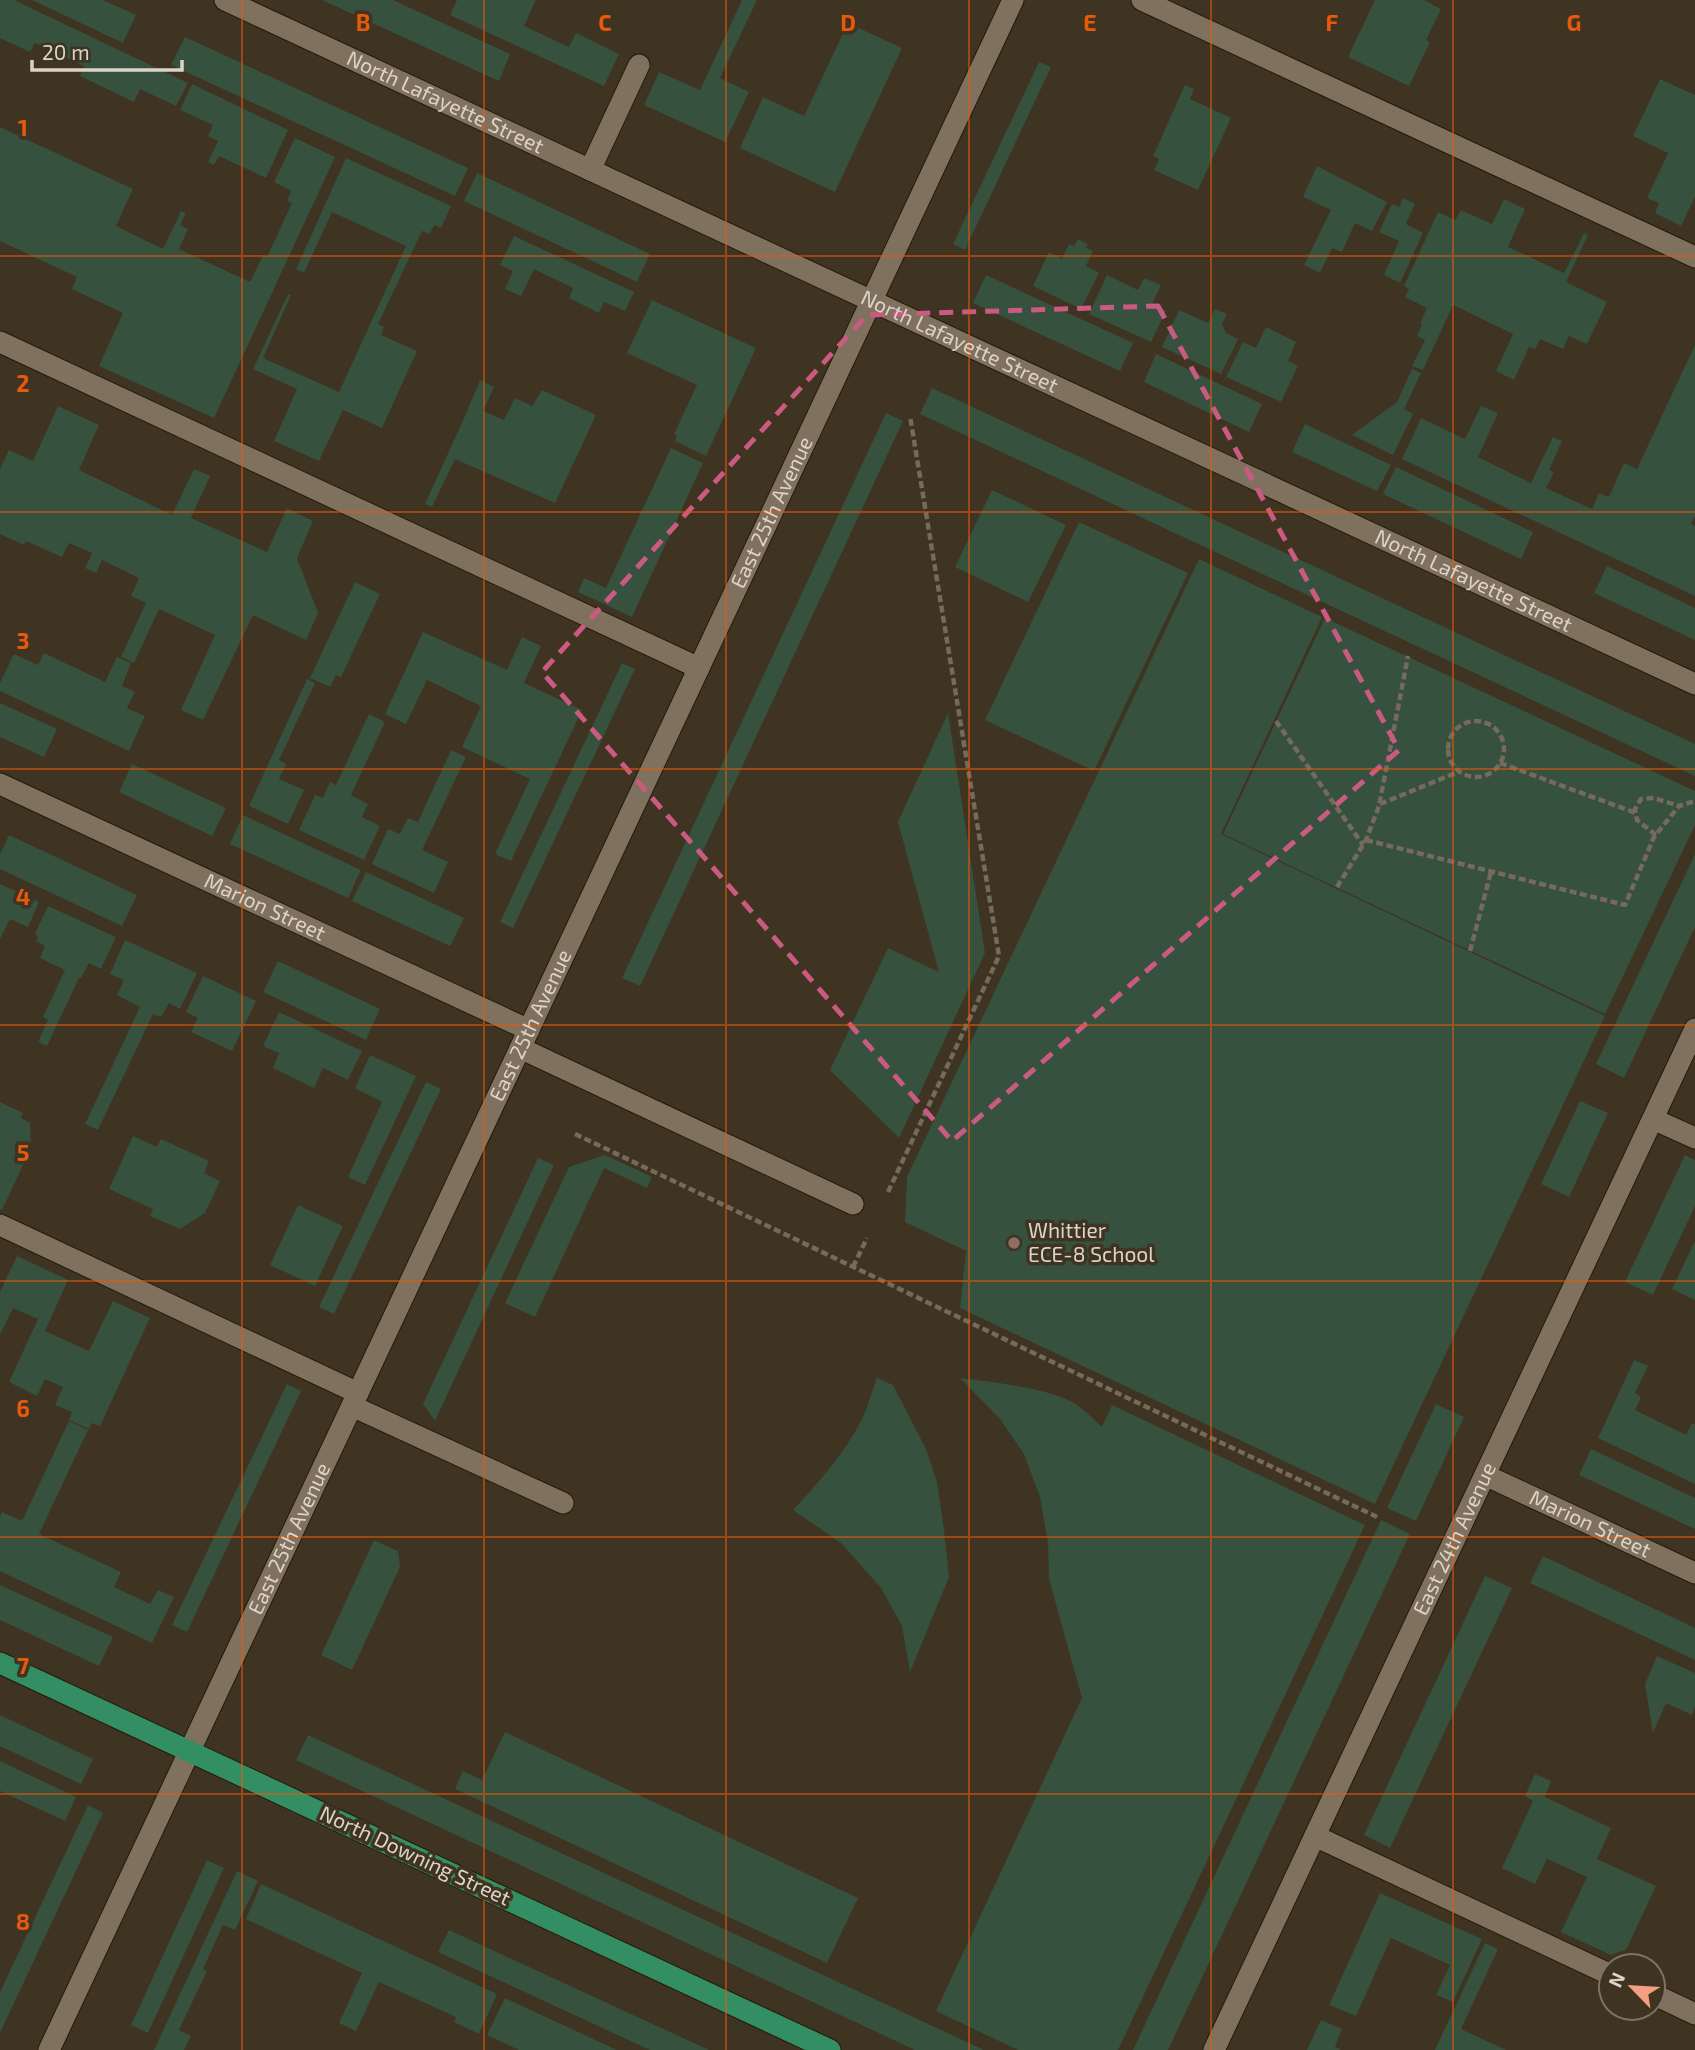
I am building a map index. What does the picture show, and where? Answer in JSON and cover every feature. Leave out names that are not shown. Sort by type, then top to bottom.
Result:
[{"type":"main road","name":"North Downing Street","points":[[0,1662],[830,2050]]},
{"type":"street","name":"North Lafayette Street","points":[[225,0],[1695,684]]},
{"type":"street","name":"East 25th Avenue","points":[[49,2050],[1013,0]]},
{"type":"street","points":[[1142,0],[1695,257]]},
{"type":"street","points":[[590,170],[639,65]]},
{"type":"street","points":[[0,342],[699,668]]},
{"type":"street","name":"Marion Street","points":[[0,784],[525,1039],[853,1204]]},
{"type":"street","name":"East 24th Avenue","points":[[1214,2050],[1695,1029]]},
{"type":"street","points":[[1653,1119],[1695,1138]]},
{"type":"street","points":[[0,1225],[563,1503]]},
{"type":"street","name":"Marion Street","points":[[1485,1475],[1695,1573]]},
{"type":"street","points":[[1315,1836],[1597,1968]]},
{"type":"street","points":[[1667,2001],[1695,2014]]},
{"type":"path","points":[[882,1205],[999,956],[910,416]]},
{"type":"path","points":[[1337,887],[1365,842],[1380,804],[1408,656]]},
{"type":"path","points":[[1276,721],[1365,842],[1625,905],[1656,835],[1679,806],[1695,801]]},
{"type":"path","points":[[1467,723],[1486,723],[1500,735],[1504,752],[1500,763],[1490,774],[1471,777],[1458,771],[1451,762],[1448,743],[1458,728],[1467,723]]},
{"type":"path","points":[[1500,763],[1636,813]]},
{"type":"path","points":[[1380,804],[1458,771]]},
{"type":"path","points":[[1656,835],[1637,820],[1635,809],[1641,799],[1654,797],[1679,806]]},
{"type":"path","points":[[1470,951],[1491,872]]},
{"type":"path","points":[[575,1134],[1377,1517]]},
{"type":"path","points":[[853,1267],[870,1229]]},
{"type":"highlighted area","points":[[1158,306],[1399,750],[952,1141],[542,672],[867,315]]},
{"type":"green space","points":[[0,0],[14,0],[188,83],[176,106],[140,89],[134,102],[80,76],[84,66],[35,43],[30,52],[0,38]]},
{"type":"green space","points":[[32,0],[103,0],[136,15],[123,43]]},
{"type":"green space","points":[[322,0],[393,0],[510,54],[499,81]]},
{"type":"green space","points":[[457,0],[536,0],[524,26],[569,47],[576,33],[619,54],[604,86],[450,15]]},
{"type":"green space","points":[[742,0],[757,0],[720,78],[749,92],[725,142],[644,105],[659,72],[700,90]]},
{"type":"green space","points":[[1375,0],[1424,0],[1441,9],[1426,40],[1430,42],[1409,86],[1348,57]]},
{"type":"green space","points":[[848,23],[902,48],[835,192],[740,148],[763,97],[804,116]]},
{"type":"green space","points":[[185,37],[468,168],[455,196],[171,65]]},
{"type":"green space","points":[[1039,62],[1051,67],[965,250],[953,244]]},
{"type":"green space","points":[[1660,79],[1695,95],[1695,197],[1681,226],[1655,213],[1659,203],[1647,198],[1668,153],[1633,136]]},
{"type":"green space","points":[[192,84],[288,130],[266,178],[219,156],[214,165],[208,162],[218,141],[208,136],[213,125],[180,110]]},
{"type":"green space","points":[[1185,85],[1194,89],[1190,99],[1231,118],[1198,190],[1154,170],[1159,159],[1153,156]]},
{"type":"green space","points":[[0,127],[133,189],[116,226],[163,249],[181,211],[186,213],[180,225],[188,229],[179,249],[250,282],[263,255],[267,257],[292,203],[287,201],[291,191],[274,182],[295,138],[335,157],[214,418],[99,366],[123,313],[72,289],[77,277],[0,241]]},
{"type":"green space","points":[[346,158],[451,206],[441,228],[434,225],[430,234],[422,231],[378,324],[384,327],[381,335],[417,351],[382,428],[343,410],[319,461],[274,441],[297,389],[253,369],[288,294],[291,295],[263,358],[339,392],[406,246],[332,212],[304,273],[296,269]]},
{"type":"green space","points":[[1317,166],[1387,202],[1372,231],[1355,223],[1342,252],[1332,248],[1320,273],[1304,265],[1331,210],[1303,197]]},
{"type":"green space","points":[[477,173],[650,254],[637,282],[464,201]]},
{"type":"green space","points":[[1403,198],[1415,204],[1406,224],[1423,233],[1400,283],[1384,275],[1399,241],[1379,232],[1392,204],[1399,207]]},
{"type":"green space","points":[[1504,199],[1525,209],[1508,247],[1564,273],[1584,233],[1588,235],[1566,282],[1607,302],[1587,344],[1569,336],[1563,349],[1540,339],[1535,349],[1529,347],[1514,380],[1496,371],[1513,334],[1453,305],[1423,370],[1412,366],[1425,340],[1417,336],[1427,308],[1405,297],[1409,289],[1404,286],[1438,212],[1455,220],[1461,210],[1492,224]]},
{"type":"green space","points":[[514,236],[634,292],[625,311],[604,302],[599,313],[569,298],[573,288],[534,269],[521,296],[505,289],[513,271],[500,265]]},
{"type":"green space","points":[[1078,239],[1088,244],[1086,248],[1093,251],[1086,266],[1099,273],[1081,309],[1033,286],[1049,252],[1062,259],[1069,244],[1074,246]]},
{"type":"green space","points":[[986,275],[1133,343],[1120,371],[973,303]]},
{"type":"green space","points":[[1107,275],[1138,290],[1144,278],[1161,285],[1152,304],[1166,311],[1151,342],[1089,314]]},
{"type":"green space","points":[[652,300],[756,348],[706,456],[675,441],[677,436],[674,434],[697,385],[627,353]]},
{"type":"green space","points":[[1215,309],[1227,314],[1222,324],[1226,333],[1238,339],[1221,374],[1162,347],[1179,310],[1208,323]]},
{"type":"green space","points":[[1266,327],[1296,342],[1288,361],[1298,366],[1281,402],[1226,377],[1243,342],[1256,348]]},
{"type":"green space","points":[[1695,345],[1695,516],[1691,524],[1695,526],[1695,596],[1402,459],[1421,418],[1465,439],[1481,406],[1498,413],[1478,457],[1531,483],[1553,437],[1562,441],[1549,470],[1554,472],[1546,488],[1592,509],[1599,493],[1609,497],[1624,463],[1637,469]]},
{"type":"green space","points":[[1156,354],[1262,404],[1249,432],[1144,382]]},
{"type":"green space","points":[[1412,369],[1421,373],[1404,409],[1413,414],[1393,455],[1352,435],[1397,402]]},
{"type":"green space","points":[[480,380],[494,387],[483,411],[504,420],[515,398],[532,406],[542,390],[596,415],[555,503],[455,459],[432,507],[425,504]]},
{"type":"green space","points":[[932,388],[1695,744],[1695,776],[920,414]]},
{"type":"green space","points":[[58,406],[99,425],[79,470],[172,515],[194,469],[210,476],[191,518],[267,552],[287,508],[313,521],[297,558],[318,613],[306,640],[253,615],[203,720],[181,710],[215,635],[159,609],[134,663],[121,657],[146,603],[131,596],[139,578],[102,560],[96,573],[85,568],[92,553],[69,543],[62,557],[26,541],[24,545],[0,534],[0,469],[9,450],[33,461]]},
{"type":"green space","points":[[886,413],[903,421],[640,986],[622,978]]},
{"type":"green space","points":[[1305,424],[1391,465],[1377,491],[1292,452]]},
{"type":"green space","points":[[671,448],[703,463],[632,617],[578,592],[584,578],[606,588]]},
{"type":"green space","points":[[1396,467],[1533,532],[1521,559],[1383,494]]},
{"type":"green space","points":[[992,490],[1066,525],[1028,602],[955,567]]},
{"type":"green space","points":[[1079,522],[1188,573],[1094,771],[985,720]]},
{"type":"green space","points":[[1199,559],[1322,617],[1221,834],[1605,1016],[1375,1504],[960,1308],[966,1251],[905,1222],[907,1177]]},
{"type":"green space","points":[[1607,566],[1695,608],[1695,640],[1594,593]]},
{"type":"green space","points":[[355,582],[380,594],[341,677],[336,675],[330,687],[310,678]]},
{"type":"green space","points":[[1325,618],[1695,791],[1695,825],[1605,1014],[1223,834]]},
{"type":"green space","points":[[423,632],[507,670],[522,637],[541,646],[524,683],[582,710],[511,861],[495,854],[530,779],[462,747],[481,706],[427,680],[406,724],[385,714]]},
{"type":"green space","points":[[44,653],[105,682],[117,657],[131,663],[122,686],[135,692],[127,708],[145,716],[129,751],[0,691],[0,683],[14,654],[38,665]]},
{"type":"green space","points":[[622,663],[635,669],[513,928],[500,922]]},
{"type":"green space","points":[[307,679],[315,683],[279,760],[286,764],[279,779],[304,790],[288,824],[249,806]]},
{"type":"green space","points":[[0,703],[57,729],[44,757],[0,737]]},
{"type":"green space","points":[[948,713],[985,953],[899,1138],[830,1070],[888,948],[939,972],[898,822]]},
{"type":"green space","points":[[369,714],[385,722],[351,795],[368,804],[362,817],[380,826],[364,860],[299,830],[315,795],[323,798],[330,782],[336,785]]},
{"type":"green space","points":[[451,750],[466,757],[422,850],[448,862],[434,893],[372,864],[388,829],[400,834],[408,818],[418,822]]},
{"type":"green space","points":[[132,764],[226,808],[212,836],[119,792]]},
{"type":"green space","points":[[243,815],[361,870],[348,898],[230,844]]},
{"type":"green space","points":[[9,835],[137,895],[122,926],[0,869],[0,854]]},
{"type":"green space","points":[[1695,854],[1695,927],[1624,1078],[1596,1064]]},
{"type":"green space","points":[[366,872],[464,918],[450,946],[352,901]]},
{"type":"green space","points":[[0,884],[39,902],[28,927],[10,919],[0,939]]},
{"type":"green space","points":[[48,906],[116,937],[101,969],[89,963],[79,978],[47,1046],[38,1042],[48,1020],[43,1017],[65,970],[40,958],[45,946],[36,941],[38,936],[35,934]]},
{"type":"green space","points":[[125,940],[197,973],[180,1009],[169,1003],[161,1017],[153,1014],[98,1130],[85,1124],[140,1007],[117,995],[124,980],[110,974]]},
{"type":"green space","points":[[278,961],[380,1009],[366,1040],[263,992]]},
{"type":"green space","points":[[203,976],[256,1001],[232,1051],[191,1032],[198,1018],[186,1012]]},
{"type":"green space","points":[[279,1012],[362,1051],[348,1080],[323,1068],[314,1088],[273,1068],[279,1053],[263,1046]]},
{"type":"green space","points":[[370,1055],[416,1076],[365,1185],[348,1177],[382,1102],[355,1088]]},
{"type":"green space","points":[[426,1082],[441,1089],[334,1314],[319,1307]]},
{"type":"green space","points":[[1580,1101],[1608,1113],[1569,1197],[1541,1184]]},
{"type":"green space","points":[[0,1102],[23,1113],[21,1118],[30,1123],[31,1148],[2,1210],[0,1209]]},
{"type":"green space","points":[[133,1136],[157,1147],[161,1139],[209,1161],[204,1173],[220,1181],[205,1213],[180,1229],[150,1216],[153,1209],[109,1189]]},
{"type":"green space","points":[[605,1155],[652,1177],[647,1188],[604,1168],[535,1317],[505,1303],[569,1167]]},
{"type":"green space","points":[[1685,1155],[1695,1160],[1695,1206],[1653,1295],[1625,1282]]},
{"type":"green space","points":[[538,1158],[554,1165],[435,1421],[423,1404]]},
{"type":"green space","points":[[298,1205],[343,1226],[315,1286],[270,1265]]},
{"type":"green space","points":[[1695,1243],[1695,1300],[1672,1289]]},
{"type":"green space","points":[[17,1256],[68,1280],[45,1331],[89,1351],[113,1301],[150,1318],[100,1426],[92,1423],[89,1429],[69,1420],[72,1412],[55,1405],[63,1387],[45,1379],[37,1396],[9,1382],[38,1319],[13,1308],[0,1335],[0,1292]]},
{"type":"green space","points":[[1634,1360],[1648,1366],[1635,1393],[1641,1397],[1635,1410],[1686,1435],[1692,1423],[1695,1425],[1695,1484],[1598,1438]]},
{"type":"green space","points":[[877,1378],[893,1385],[926,1449],[937,1482],[944,1530],[949,1577],[910,1672],[902,1626],[881,1588],[841,1543],[793,1510],[848,1444],[862,1419]]},
{"type":"green space","points":[[960,1378],[1053,1394],[1077,1405],[1102,1427],[1112,1405],[1365,1525],[1118,2050],[1018,2050],[936,2011],[1082,1698],[1049,1579],[1048,1543],[1040,1497],[1024,1454],[1000,1419]]},
{"type":"green space","points":[[287,1384],[301,1391],[187,1632],[172,1625]]},
{"type":"green space","points":[[1436,1404],[1464,1417],[1416,1521],[1387,1508]]},
{"type":"green space","points":[[69,1421],[88,1430],[39,1534],[121,1572],[114,1587],[150,1604],[158,1590],[174,1597],[152,1643],[0,1571],[0,1516],[2,1512],[22,1521]]},
{"type":"green space","points":[[1591,1449],[1695,1498],[1695,1529],[1579,1475]]},
{"type":"green space","points":[[1381,1520],[1410,1534],[1168,2050],[1133,2050]]},
{"type":"green space","points":[[374,1540],[398,1551],[400,1567],[352,1670],[321,1655]]},
{"type":"green space","points":[[1543,1556],[1695,1628],[1695,1660],[1530,1583]]},
{"type":"green space","points":[[1485,1576],[1512,1588],[1390,1848],[1364,1835]]},
{"type":"green space","points":[[0,1585],[113,1637],[99,1666],[0,1620]]},
{"type":"green space","points":[[1657,1656],[1695,1673],[1695,1707],[1692,1715],[1666,1703],[1653,1733],[1645,1684]]},
{"type":"green space","points":[[0,1715],[93,1759],[81,1784],[0,1746]]},
{"type":"green space","points":[[505,1732],[858,1898],[827,1963],[455,1789],[463,1771],[482,1780]]},
{"type":"green space","points":[[308,1735],[984,2050],[915,2050],[296,1760]]},
{"type":"green space","points":[[0,1761],[76,1797],[65,1821],[0,1791]]},
{"type":"green space","points":[[1535,1774],[1551,1781],[1545,1797],[1611,1828],[1597,1859],[1656,1886],[1626,1950],[1604,1952],[1561,1932],[1587,1877],[1547,1859],[1535,1884],[1502,1868],[1533,1801],[1525,1796]]},
{"type":"green space","points":[[88,1805],[103,1813],[0,2033],[0,1992]]},
{"type":"green space","points":[[207,1860],[224,1868],[148,2033],[131,2025]]},
{"type":"green space","points":[[237,1871],[258,1881],[235,1930],[223,1925],[203,1969],[207,1971],[179,2030],[191,2036],[184,2050],[154,2050]]},
{"type":"green space","points":[[261,1884],[497,1994],[479,2034],[454,2022],[456,2017],[379,1982],[356,2031],[339,2023],[362,1973],[246,1919]]},
{"type":"green space","points":[[1380,1893],[1482,1939],[1453,2002],[1436,1995],[1450,1965],[1391,1938],[1356,2016],[1329,2005]]},
{"type":"green space","points":[[449,1930],[709,2050],[650,2050],[438,1952]]},
{"type":"green space","points":[[1485,1943],[1498,1949],[1461,2029],[1506,2050],[1435,2050]]},
{"type":"green space","points":[[505,1998],[617,2050],[519,2050],[487,2035]]},
{"type":"green space","points":[[1321,2020],[1342,2029],[1335,2047],[1341,2050],[1307,2050]]},
{"type":"place","name":"Whittier ECE-8 School","points":[[1014,1243]]}]
